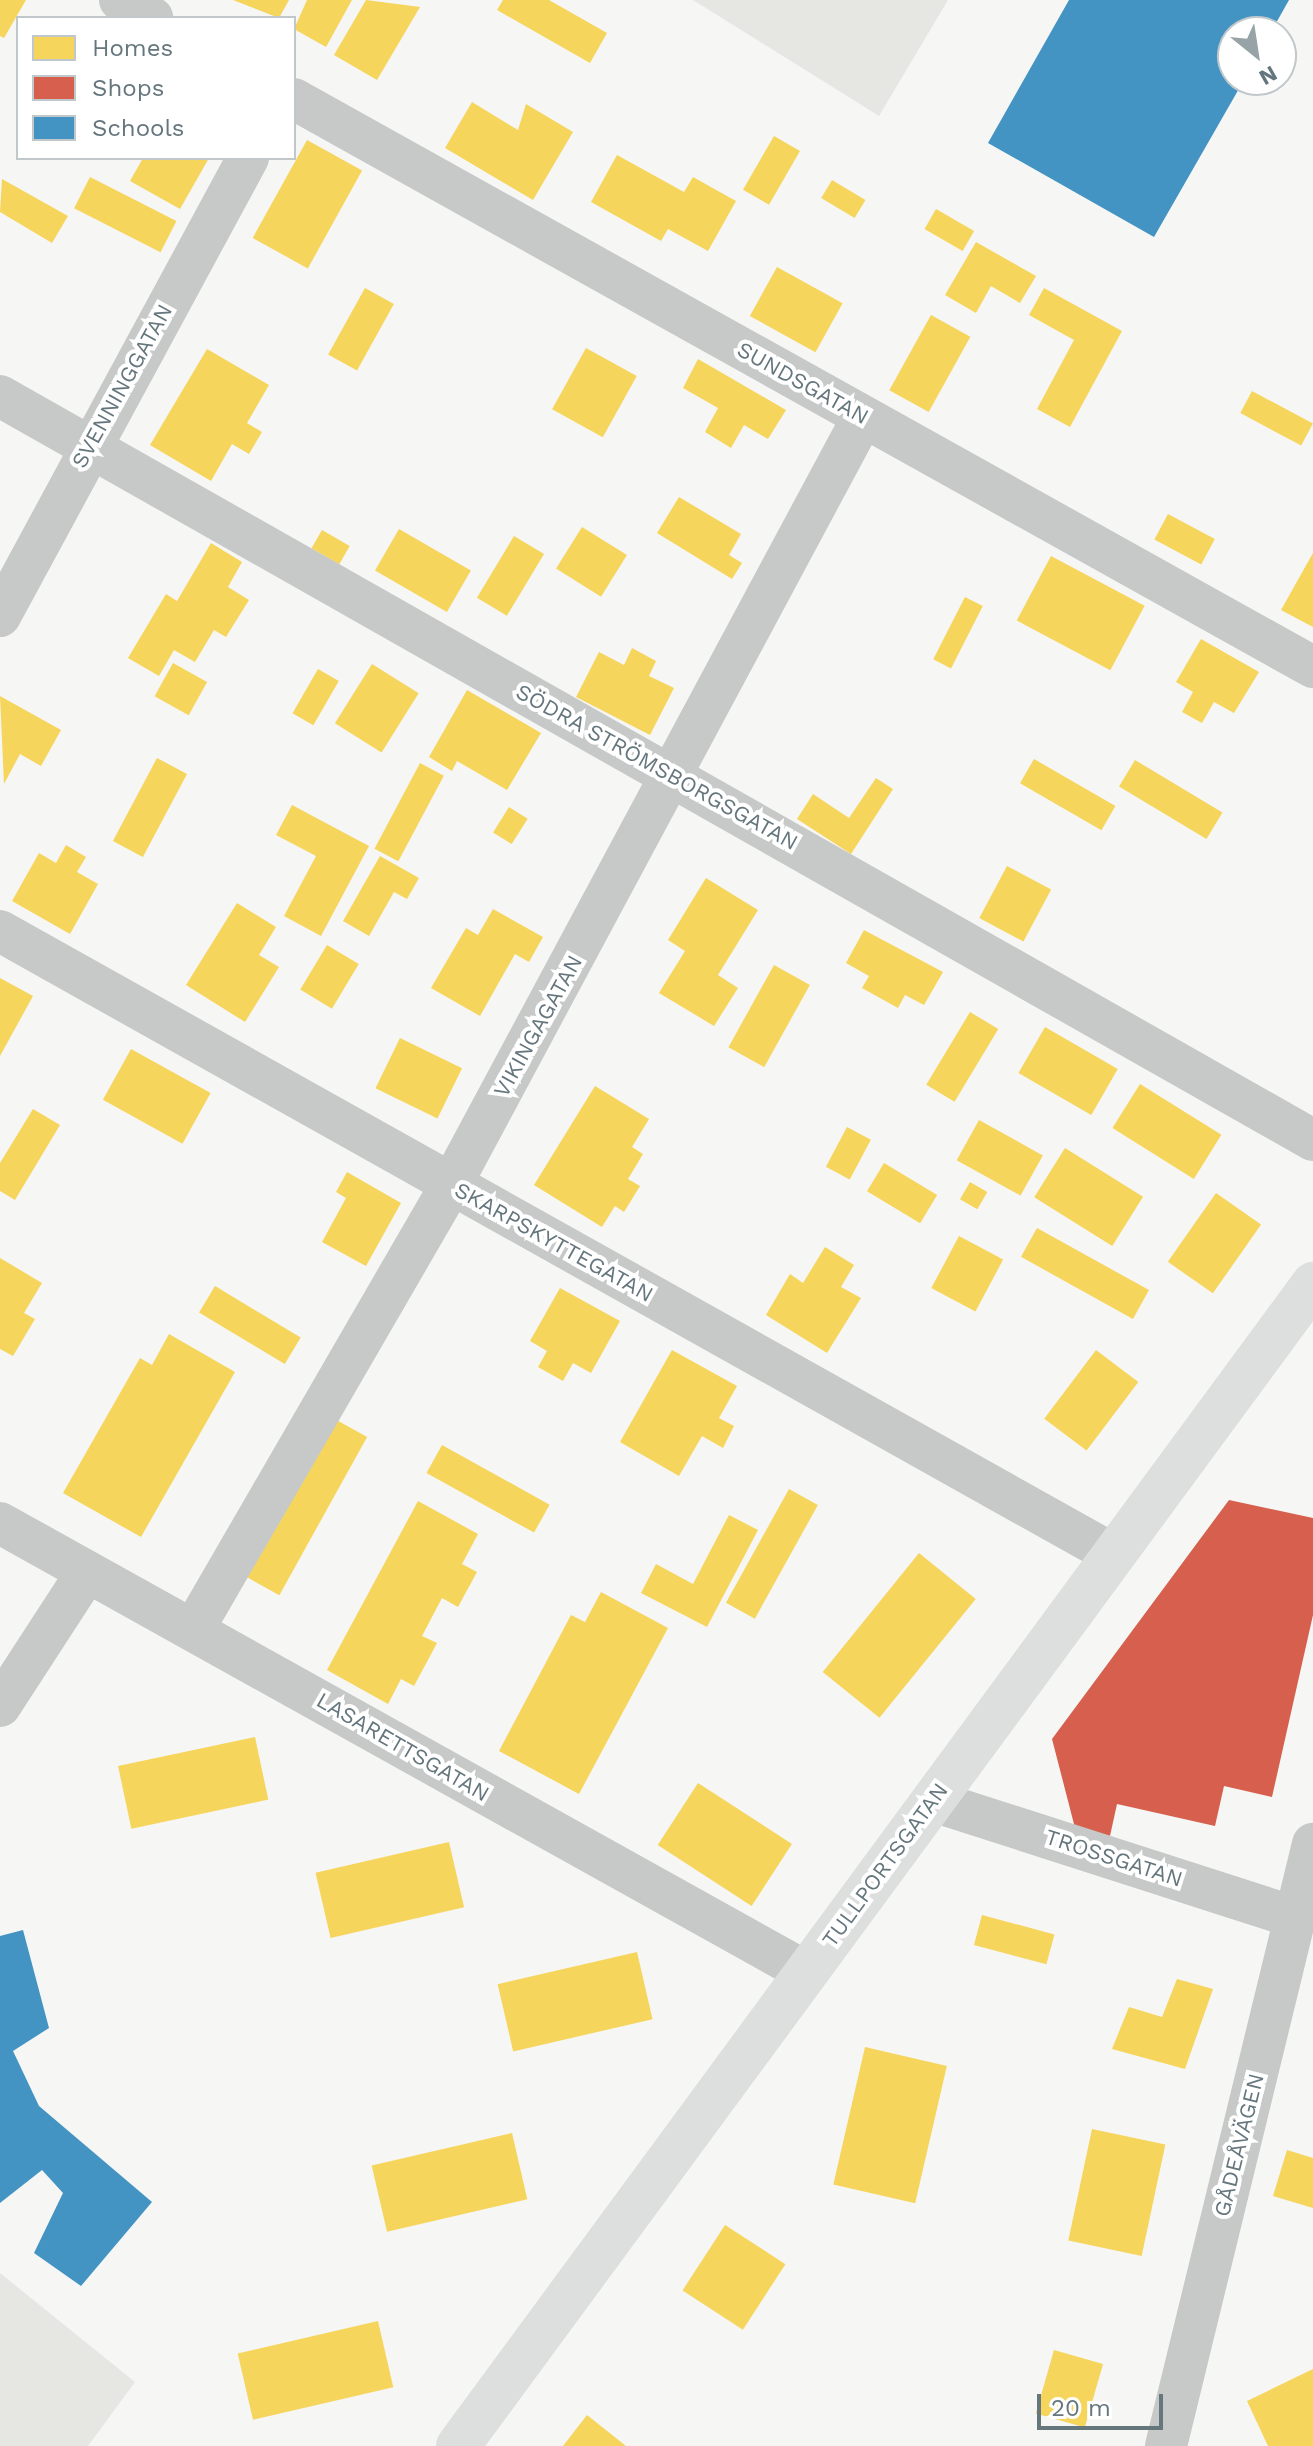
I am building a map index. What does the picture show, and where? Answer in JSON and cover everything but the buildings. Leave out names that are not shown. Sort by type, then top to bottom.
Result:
[{"type":"main road","name":"TULLPORTSGATAN","points":[[458,2446],[933,1801],[1109,1552],[1313,1284]]},
{"type":"street","points":[[120,0],[148,16]]},
{"type":"street","name":"SUNDSGATAN","points":[[296,100],[1313,667]]},
{"type":"street","name":"SVENNINGGATAN","points":[[0,616],[89,445],[247,160]]},
{"type":"street","name":"SÖDRA STRÖMSBORGSGATAN","points":[[0,396],[1313,1140]]},
{"type":"street","name":"VIKINGAGATAN","points":[[196,1625],[451,1185],[673,777],[863,417]]},
{"type":"street","name":"SKARPSKYTTEGATAN","points":[[0,931],[1109,1552]]},
{"type":"street","name":"LASARETTSGATAN","points":[[0,1523],[87,1572],[196,1625],[806,1972]]},
{"type":"street","points":[[0,1706],[87,1572]]},
{"type":"street","name":"TROSSGATAN","points":[[933,1801],[1294,1917]]},
{"type":"street","name":"GÅDEÅVÄGEN","points":[[1166,2446],[1313,1844]]},
{"type":"shaded area","points":[[693,0],[948,0],[879,116]]},
{"type":"shaded area","points":[[0,2273],[135,2382],[88,2446],[0,2446]]}]
